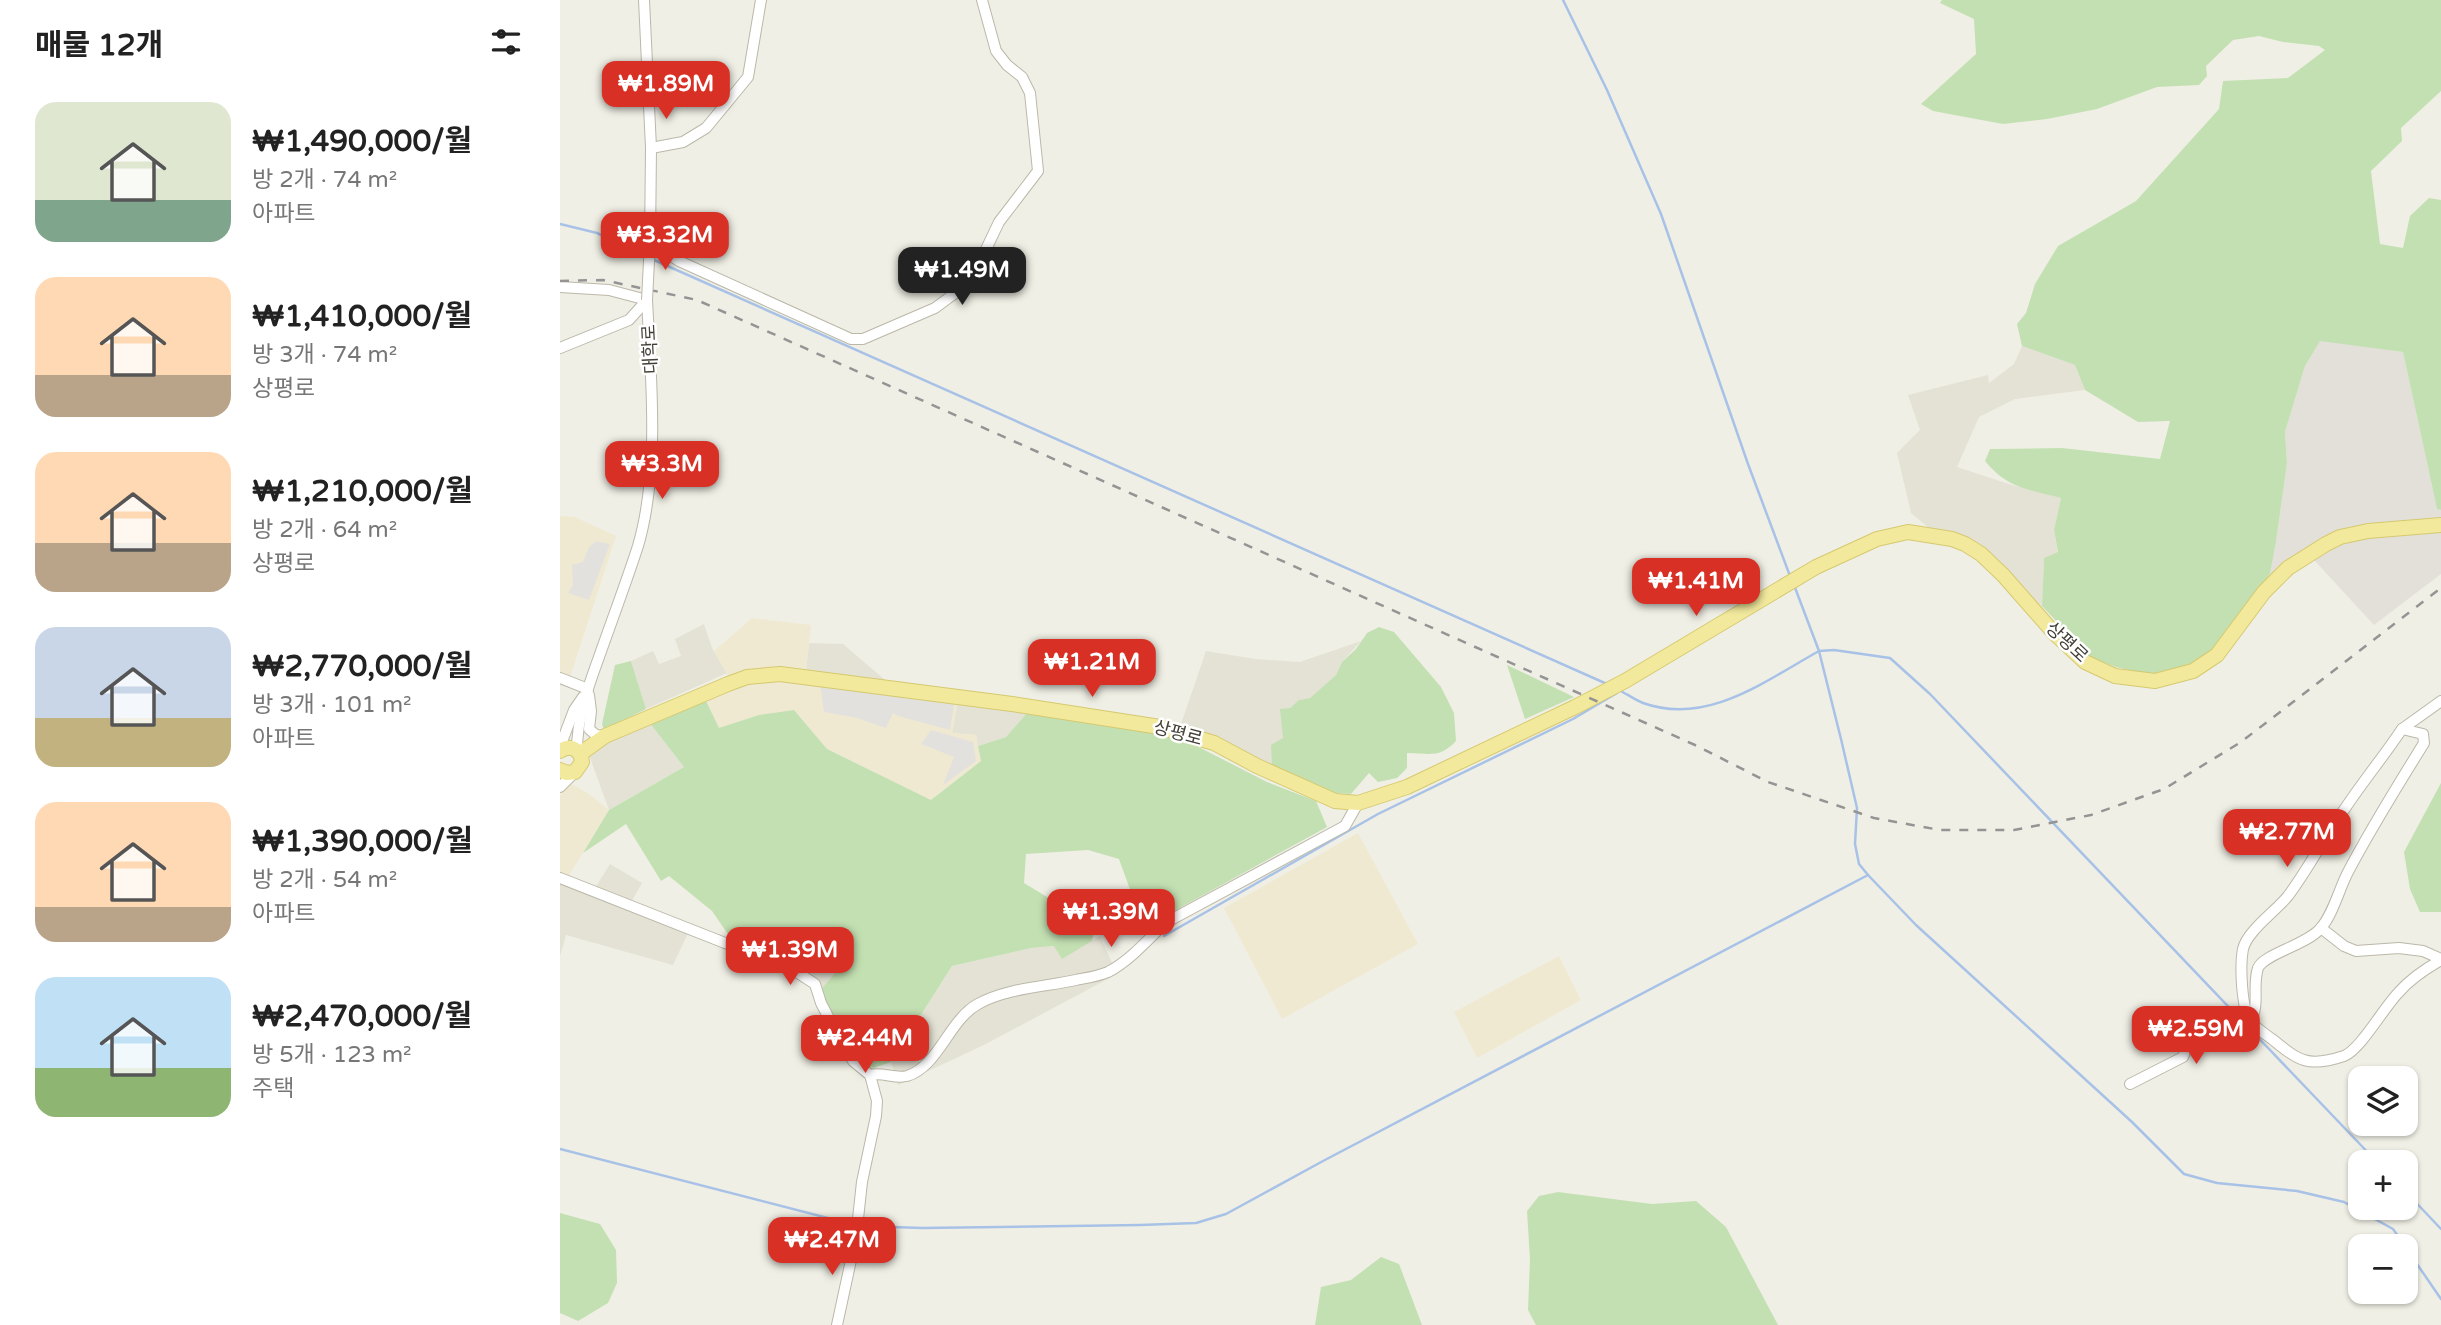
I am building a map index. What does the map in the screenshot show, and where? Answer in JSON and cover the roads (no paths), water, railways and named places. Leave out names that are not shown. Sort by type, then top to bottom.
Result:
[{"type":"main road","name":"상평로","points":[[578,752],[606,736],[747,677],[780,674],[1019,705],[1160,727],[1214,743],[1256,766],[1335,801],[1358,803],[1407,787],[1602,693],[1800,576],[1842,553],[1877,539],[1908,532],[1952,538],[1981,554],[2025,597],[2054,633],[2085,662],[2115,676],[2155,681],[2193,671],[2217,655],[2264,592],[2288,568],[2326,544],[2340,537],[2368,531],[2441,526]]},
{"type":"main road","points":[[560,749],[569,748],[578,752],[581,766],[568,771]]},
{"type":"street","name":"대학로","points":[[578,752],[577,733],[588,689],[639,543],[649,481],[652,399],[648,300],[651,148],[644,0]]},
{"type":"street","points":[[651,148],[683,142],[706,128],[748,78],[761,0]]},
{"type":"street","points":[[650,242],[679,261],[851,340],[863,339],[935,308],[962,288],[980,262],[999,222],[1038,171],[1030,93],[1022,77],[1007,65],[996,51],[982,0]]},
{"type":"street","points":[[560,287],[609,290],[648,300],[629,320],[560,348]]},
{"type":"street","points":[[560,678],[588,689],[591,712],[589,729],[596,736],[606,736]]},
{"type":"street","name":"대학로","points":[[560,749],[575,710],[588,689]]},
{"type":"street","points":[[2441,701],[2402,729],[2286,898],[2246,941],[2241,969],[2247,1025],[2296,1059],[2312,1062],[2347,1055],[2360,1044],[2400,990],[2421,971],[2441,959]]},
{"type":"street","points":[[2130,1084],[2183,1057],[2188,1044],[2201,1035],[2235,1034],[2247,1025],[2256,1009],[2258,967],[2265,959],[2298,945],[2321,928],[2347,873],[2424,743],[2423,733],[2402,729]]},
{"type":"street","points":[[560,787],[568,771]]},
{"type":"street","points":[[837,1325],[857,1226],[880,1081],[891,1076],[906,1076],[921,1069],[956,1023],[976,1005],[1026,989],[1107,972],[1141,947],[1165,923],[1345,826],[1358,803]]},
{"type":"street","points":[[560,878],[763,956],[792,969],[815,984],[821,1003],[853,1061],[870,1075],[877,1101]]},
{"type":"street","points":[[2321,928],[2344,946],[2356,950],[2399,948],[2423,951],[2441,959]]},
{"type":"street","points":[[870,1075],[883,1072],[891,1076]]},
{"type":"waterway","points":[[1563,0],[1607,90],[1661,214],[1790,576]]},
{"type":"waterway","points":[[560,224],[597,233],[645,256]]},
{"type":"waterway","points":[[654,260],[1607,684]]},
{"type":"waterway","points":[[1794,585],[1819,651],[1857,808],[1855,844],[1859,864],[1868,875],[1916,925],[2132,1122],[2184,1174],[2217,1183],[2297,1191],[2344,1202],[2393,1229],[2397,1234]]},
{"type":"waterway","points":[[1619,690],[1643,703],[1667,709],[1690,709],[1735,697],[1819,651],[1834,650],[1890,658],[1930,694],[2244,1023]]},
{"type":"waterway","points":[[1164,936],[1378,814],[1573,719],[1617,693]]},
{"type":"waterway","points":[[861,1226],[922,1228],[1140,1225],[1196,1223],[1226,1214],[1868,875]]},
{"type":"waterway","points":[[2249,1028],[2366,1150]]},
{"type":"waterway","points":[[560,1149],[855,1225]]},
{"type":"waterway","points":[[2418,1205],[2441,1229]]},
{"type":"waterway","points":[[2418,1265],[2441,1299]]},
{"type":"railway","points":[[560,281],[603,280],[697,300],[1695,745],[1768,782],[1874,818],[1940,830],[2014,830],[2091,815],[2164,789],[2241,742],[2441,588]]}]
